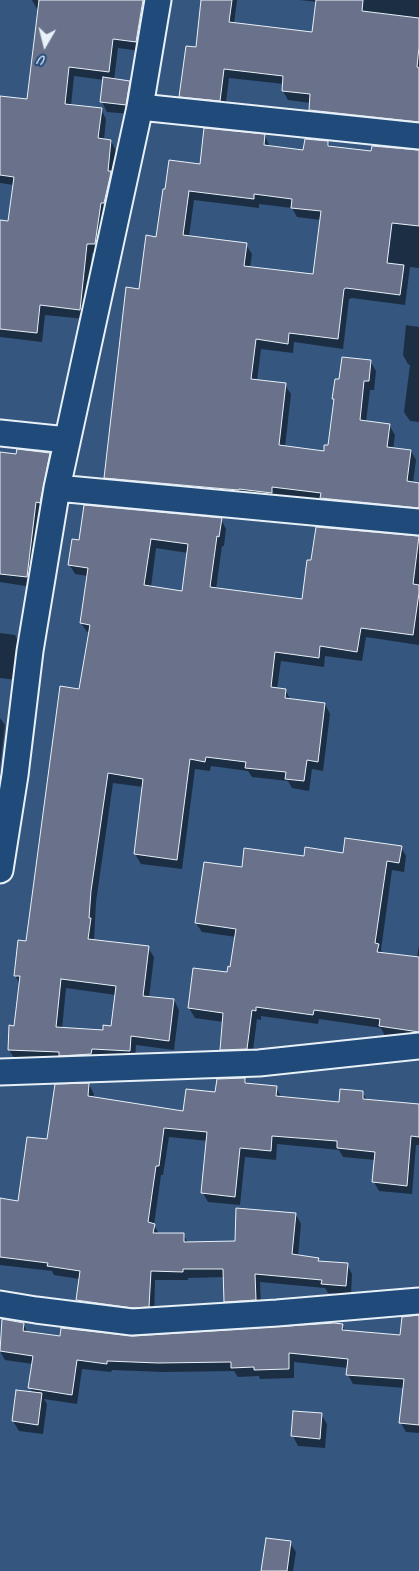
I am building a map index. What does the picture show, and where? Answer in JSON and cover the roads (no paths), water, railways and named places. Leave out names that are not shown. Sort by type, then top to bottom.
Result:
[{"type":"street","points":[[0,870],[15,775],[30,651],[57,488],[140,107],[158,0]]},
{"type":"street","points":[[140,107],[419,136]]},
{"type":"street","points":[[0,433],[67,440]]},
{"type":"street","points":[[57,488],[419,522]]},
{"type":"street","points":[[0,1072],[259,1063],[419,1046]]},
{"type":"street","points":[[0,1304],[132,1322],[277,1313],[419,1301]]}]
